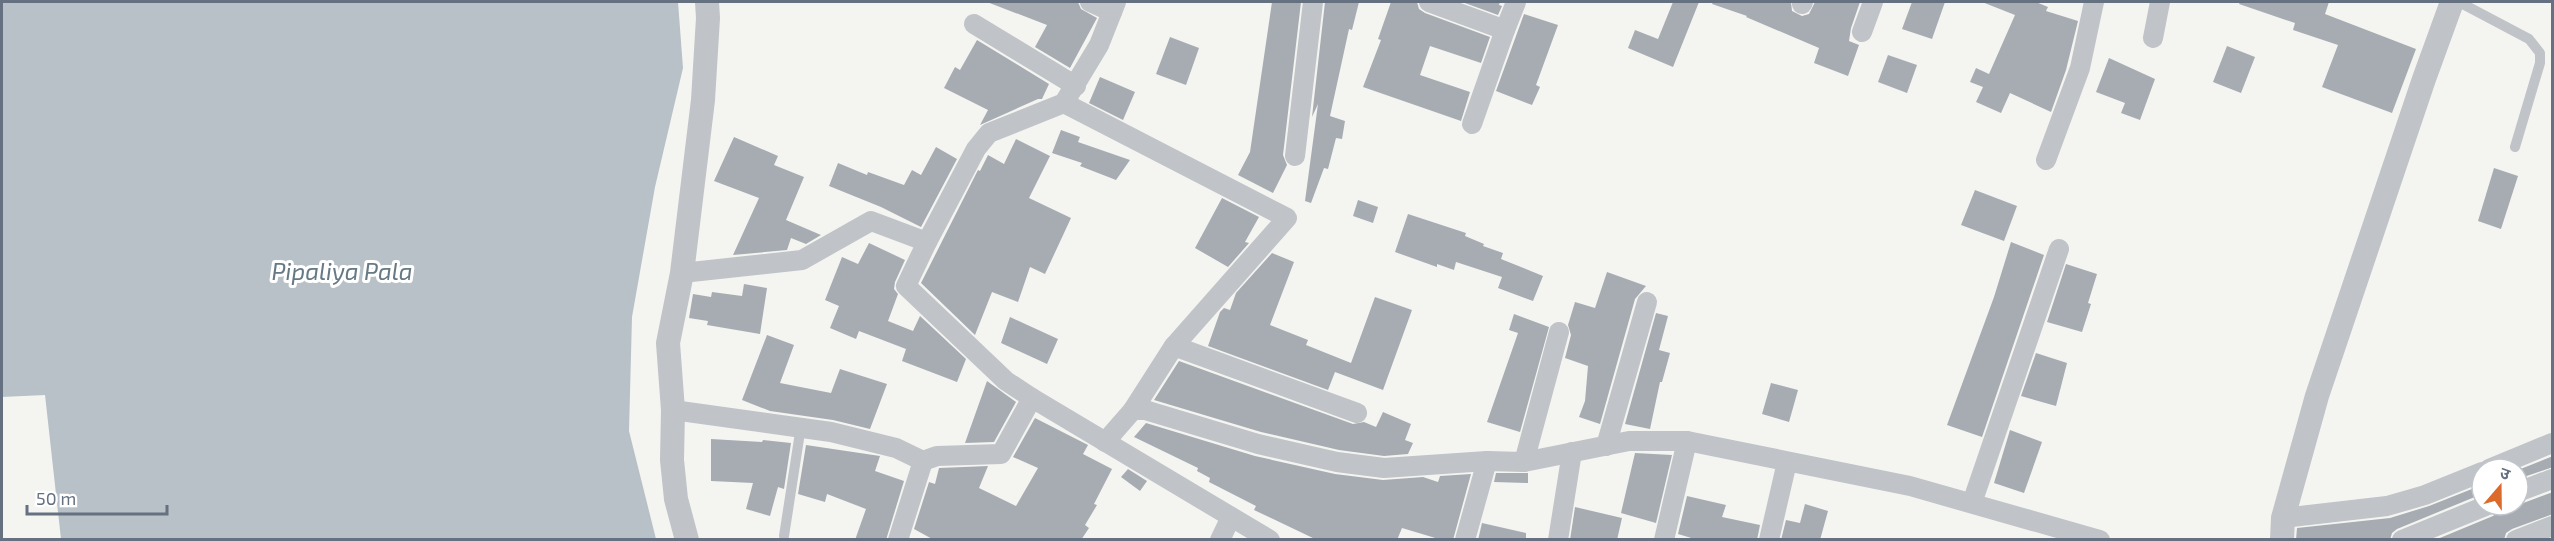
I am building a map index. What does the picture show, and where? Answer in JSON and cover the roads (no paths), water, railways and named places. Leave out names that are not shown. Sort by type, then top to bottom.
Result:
[{"type":"street","points":[[687,540],[676,499],[672,460],[673,410],[668,343],[682,273],[703,100],[707,2]]},
{"type":"street","points":[[1090,2],[1114,7],[1099,45],[1076,86],[1064,103],[989,133],[976,149],[906,286],[1006,381],[1270,540]]},
{"type":"street","points":[[1295,156],[1313,2]]},
{"type":"street","points":[[1429,2],[1505,30]]},
{"type":"street","points":[[1472,124],[1516,2]]},
{"type":"street","points":[[1862,32],[1873,2]]},
{"type":"street","points":[[2046,160],[2080,68],[2094,2]]},
{"type":"street","points":[[2153,38],[2160,2]]},
{"type":"street","points":[[2452,2],[2317,396],[2282,529],[2388,506],[2425,495],[2470,477]]},
{"type":"street","points":[[974,24],[1076,86]]},
{"type":"street","points":[[1064,103],[1287,218],[1174,346],[1133,410],[1105,442]]},
{"type":"street","points":[[682,273],[802,260],[871,221],[927,242]]},
{"type":"street","points":[[1972,503],[2059,249]]},
{"type":"street","points":[[1606,446],[1647,302]]},
{"type":"street","points":[[1524,462],[1559,332]]},
{"type":"street","points":[[1174,346],[1357,413]]},
{"type":"street","points":[[673,410],[801,426],[896,448],[923,460],[937,456],[1001,454],[1032,398]]},
{"type":"street","points":[[1133,410],[1145,410],[1258,444],[1337,462],[1384,468],[1487,461],[1524,462],[1629,441],[1687,441],[1910,486],[2100,540]]},
{"type":"street","points":[[1664,540],[1687,441]]},
{"type":"street","points":[[2519,457],[2553,443]]},
{"type":"street","points":[[1558,540],[1572,452]]},
{"type":"street","points":[[902,538],[923,460]]},
{"type":"street","points":[[1465,540],[1487,461]]},
{"type":"street","points":[[1768,540],[1787,462]]},
{"type":"street","points":[[2530,487],[2553,478]]},
{"type":"street","points":[[2402,540],[2470,512]]},
{"type":"street","points":[[1220,540],[1231,517]]},
{"type":"street","points":[[2516,540],[2553,526]]},
{"type":"lane","points":[[2459,2],[2529,39],[2540,53],[2540,63],[2515,147]]},
{"type":"lane","points":[[784,536],[801,426]]},
{"type":"water","name":"Pipaliya Pala","points":[[2,2],[678,2],[683,68],[655,187],[632,317],[629,431],[656,539],[61,539],[45,395],[2,397]]}]
